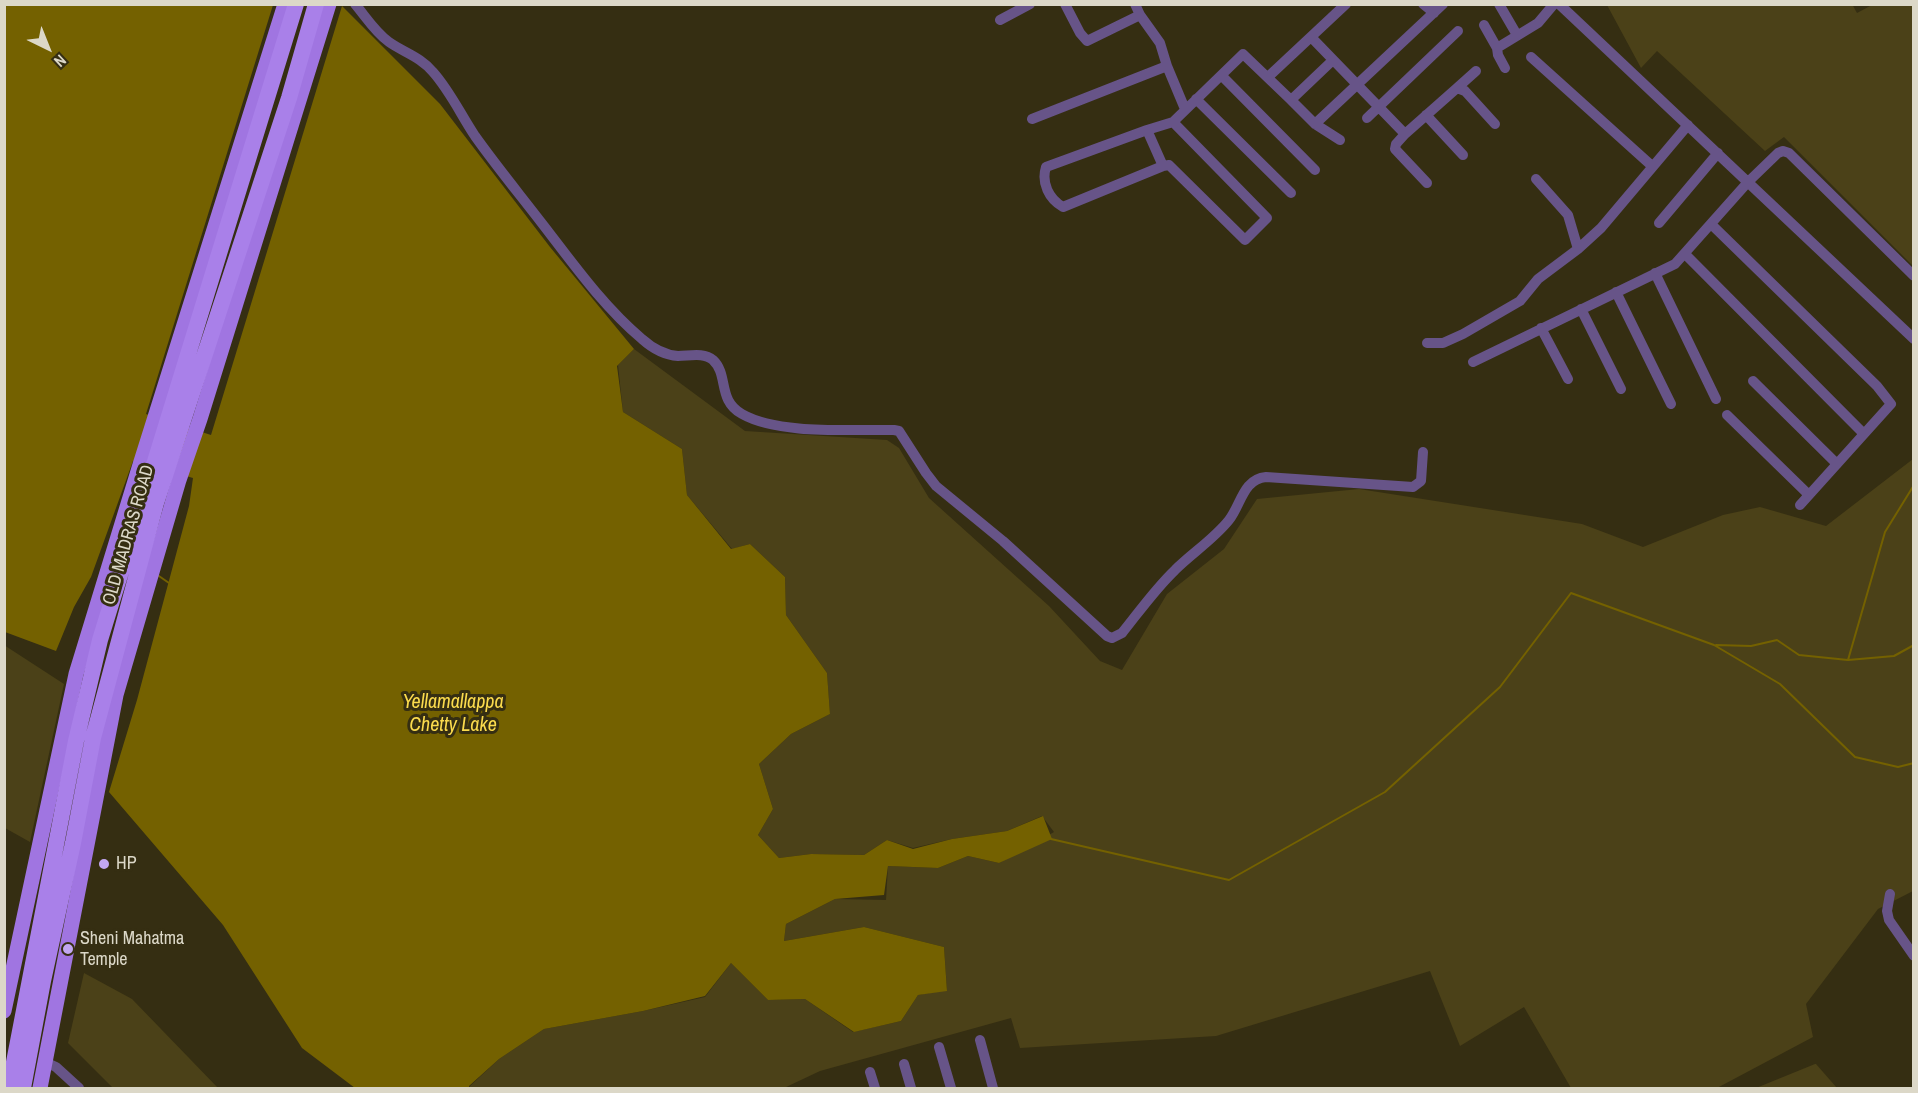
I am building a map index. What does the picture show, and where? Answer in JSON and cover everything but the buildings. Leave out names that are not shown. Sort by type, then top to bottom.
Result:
[{"type":"highway","name":"OLD MADRAS ROAD","points":[[178,416],[279,41],[296,4]]},
{"type":"highway","name":"OLD MADRAS ROAD","points":[[9,1089],[76,741],[100,639],[289,98],[316,4]]},
{"type":"highway","name":"OLD MADRAS ROAD","points":[[23,1089],[93,738],[159,473]]},
{"type":"main road","points":[[279,41],[285,4]]},
{"type":"main road","points":[[5,1004],[76,674],[159,473],[329,4]]},
{"type":"main road","points":[[40,1089],[159,473]]},
{"type":"street","points":[[355,4],[389,42],[418,58],[432,71],[475,135],[556,242],[610,308],[642,339],[656,350],[676,356],[702,355],[710,358],[719,369],[728,402],[742,414],[753,418],[800,428],[899,431],[936,486],[1003,541],[1107,636],[1112,638],[1122,633],[1172,573],[1222,528],[1231,518],[1244,492],[1254,480],[1266,477],[1413,487],[1421,481],[1423,452]]},
{"type":"street","points":[[1000,20],[1030,4]]},
{"type":"street","points":[[1065,4],[1080,33],[1087,41],[1138,10],[1160,43],[1185,109]]},
{"type":"street","points":[[1268,78],[1346,4]]},
{"type":"street","points":[[1423,4],[1434,13]]},
{"type":"street","points":[[1315,124],[1443,4]]},
{"type":"street","points":[[1499,4],[1517,35]]},
{"type":"street","points":[[1497,48],[1538,23],[1554,4]]},
{"type":"street","points":[[1559,4],[1914,339]]},
{"type":"street","points":[[1484,25],[1505,68]]},
{"type":"street","points":[[1367,118],[1458,31]]},
{"type":"street","points":[[1311,37],[1405,134]]},
{"type":"street","points":[[1173,122],[1267,218],[1245,240],[1169,165],[1063,207],[1053,201],[1043,177],[1046,167],[1173,122],[1243,54],[1315,124],[1340,140]]},
{"type":"street","points":[[1531,57],[1652,166]]},
{"type":"street","points":[[1291,100],[1333,60]]},
{"type":"street","points":[[1032,119],[1167,66]]},
{"type":"street","points":[[1427,183],[1395,149],[1396,144],[1476,70]]},
{"type":"street","points":[[1222,76],[1315,170]]},
{"type":"street","points":[[1457,88],[1462,88],[1496,124]]},
{"type":"street","points":[[1196,99],[1292,193]]},
{"type":"street","points":[[1426,115],[1463,155]]},
{"type":"street","points":[[1427,343],[1443,343],[1487,322],[1520,300],[1538,279],[1578,249],[1601,228],[1688,125]]},
{"type":"street","points":[[1147,130],[1163,166]]},
{"type":"street","points":[[1473,362],[1675,264],[1748,182],[1778,153],[1783,151],[1789,153],[1914,276]]},
{"type":"street","points":[[1659,223],[1718,153]]},
{"type":"street","points":[[1536,179],[1568,215],[1578,249]]},
{"type":"street","points":[[1712,225],[1877,386],[1891,404],[1800,505]]},
{"type":"street","points":[[1685,254],[1864,434]]},
{"type":"street","points":[[1655,273],[1716,399]]},
{"type":"street","points":[[1616,292],[1671,404]]},
{"type":"street","points":[[1581,309],[1621,389]]},
{"type":"street","points":[[1541,328],[1568,379]]},
{"type":"street","points":[[1753,381],[1837,464]]},
{"type":"street","points":[[1727,415],[1809,495]]},
{"type":"street","points":[[1890,894],[1887,911],[1889,920],[1914,956]]},
{"type":"street","points":[[980,1040],[993,1089]]},
{"type":"street","points":[[939,1047],[951,1089]]},
{"type":"street","points":[[45,1062],[56,1067],[79,1089]]},
{"type":"street","points":[[904,1064],[911,1089]]},
{"type":"street","points":[[870,1072],[875,1089]]},
{"type":"shaded area","points":[[1852,4],[1857,13],[1872,5],[1913,5],[1913,266],[1784,137],[1765,151],[1657,51],[1641,68],[1607,5]]},
{"type":"shaded area","points":[[634,349],[745,431],[887,440],[899,448],[929,498],[1049,606],[1100,661],[1122,670],[1167,594],[1224,549],[1257,499],[1359,489],[1582,524],[1643,547],[1723,515],[1760,507],[1826,526],[1913,459],[1913,891],[1878,909],[1806,1004],[1813,1037],[1717,1088],[1571,1088],[1524,1007],[1460,1046],[1430,971],[1216,1036],[1020,1048],[1011,1018],[820,1071],[784,1088],[469,1088],[499,1059],[544,1029],[705,997],[731,963],[768,1000],[805,999],[853,1032],[901,1021],[918,995],[947,990],[944,947],[864,927],[784,941],[786,924],[835,899],[886,900],[888,866],[938,868],[968,856],[999,863],[1054,832],[1042,816],[1007,831],[952,839],[913,848],[887,840],[864,855],[811,854],[779,858],[758,835],[773,809],[759,764],[791,734],[830,714],[827,673],[786,615],[785,577],[750,544],[732,549],[687,495],[682,449],[623,412],[618,365]]},
{"type":"shaded area","points":[[4,645],[64,684],[30,842],[5,828]]},
{"type":"shaded area","points":[[84,973],[132,999],[218,1088],[113,1088],[68,1043]]},
{"type":"shaded area","points":[[1815,1064],[1837,1088],[1756,1088]]},
{"type":"water","name":"Yellamallappa Chetty Lake","points":[[4,5],[273,5],[146,414],[211,435],[342,6],[440,104],[550,247],[634,349],[617,366],[623,412],[682,449],[687,495],[731,549],[750,544],[785,577],[786,615],[827,673],[830,714],[791,734],[759,764],[773,809],[758,835],[779,858],[811,854],[864,855],[887,840],[913,849],[952,839],[1007,831],[1043,816],[1052,839],[999,863],[968,856],[938,868],[888,866],[884,895],[835,899],[786,924],[784,941],[864,927],[944,947],[947,991],[918,995],[901,1021],[854,1032],[805,999],[768,1000],[731,963],[705,996],[643,1011],[544,1029],[499,1059],[469,1088],[355,1088],[302,1048],[223,925],[109,792],[137,700],[189,506],[193,478],[133,461],[91,577],[74,607],[56,651],[5,632]]},
{"type":"waterway","points":[[1848,660],[1885,532],[1914,485]]},
{"type":"waterway","points":[[156,574],[169,583]]},
{"type":"waterway","points":[[1051,839],[1229,880],[1385,792],[1500,687],[1571,593],[1714,645],[1780,684],[1855,757],[1898,767],[1914,763]]},
{"type":"waterway","points":[[1716,645],[1751,646],[1777,640],[1799,655],[1848,660],[1894,656],[1914,645]]},
{"type":"place","name":"HP","points":[[104,864]]},
{"type":"place","name":"Sheni Mahatma Temple","points":[[68,949]]}]
